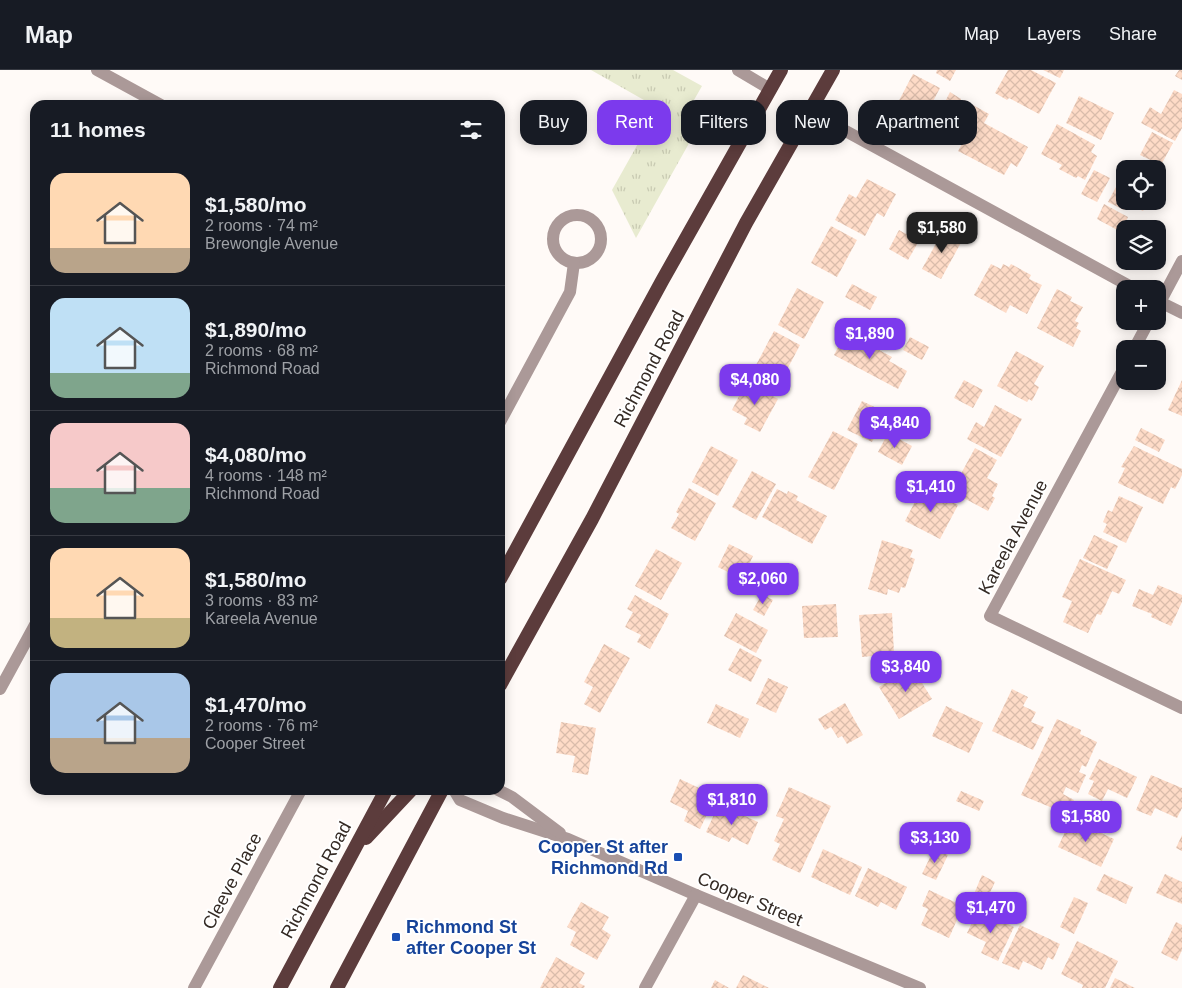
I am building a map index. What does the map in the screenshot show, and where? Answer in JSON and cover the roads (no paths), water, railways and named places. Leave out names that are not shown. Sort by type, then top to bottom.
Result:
[{"type":"highway","name":"Richmond Road","points":[[505,570],[662,281],[781,70]]},
{"type":"highway","name":"Richmond Road","points":[[815,100],[833,70]]},
{"type":"highway","name":"Richmond Road","points":[[505,676],[592,519],[746,223],[790,145]]},
{"type":"highway","name":"Richmond Road","points":[[280,988],[383,795]]},
{"type":"highway","points":[[353,851],[406,795]]},
{"type":"highway","points":[[337,988],[439,795]]},
{"type":"street","points":[[97,70],[152,100]]},
{"type":"street","points":[[738,70],[770,89]]},
{"type":"street","points":[[848,132],[1119,280]]},
{"type":"street","points":[[1166,289],[1182,261]]},
{"type":"street","points":[[505,413],[570,292],[574,263]]},
{"type":"street","points":[[1166,307],[1182,314]]},
{"type":"street","name":"Kareela Avenue","points":[[1116,383],[990,616],[1182,708]]},
{"type":"street","points":[[0,689],[30,633]]},
{"type":"street","name":"Cooper Street","points":[[505,794],[568,839]]},
{"type":"street","name":"Cleeve Place","points":[[194,988],[298,795]]},
{"type":"street","name":"Cooper Street","points":[[457,795],[460,800],[502,818],[568,839],[696,895],[920,988]]},
{"type":"street","points":[[645,988],[696,895]]},
{"type":"place","name":"Cooper St after Richmond Rd","points":[[678,857]]},
{"type":"place","name":"Richmond St after Cooper St","points":[[396,937]]}]
